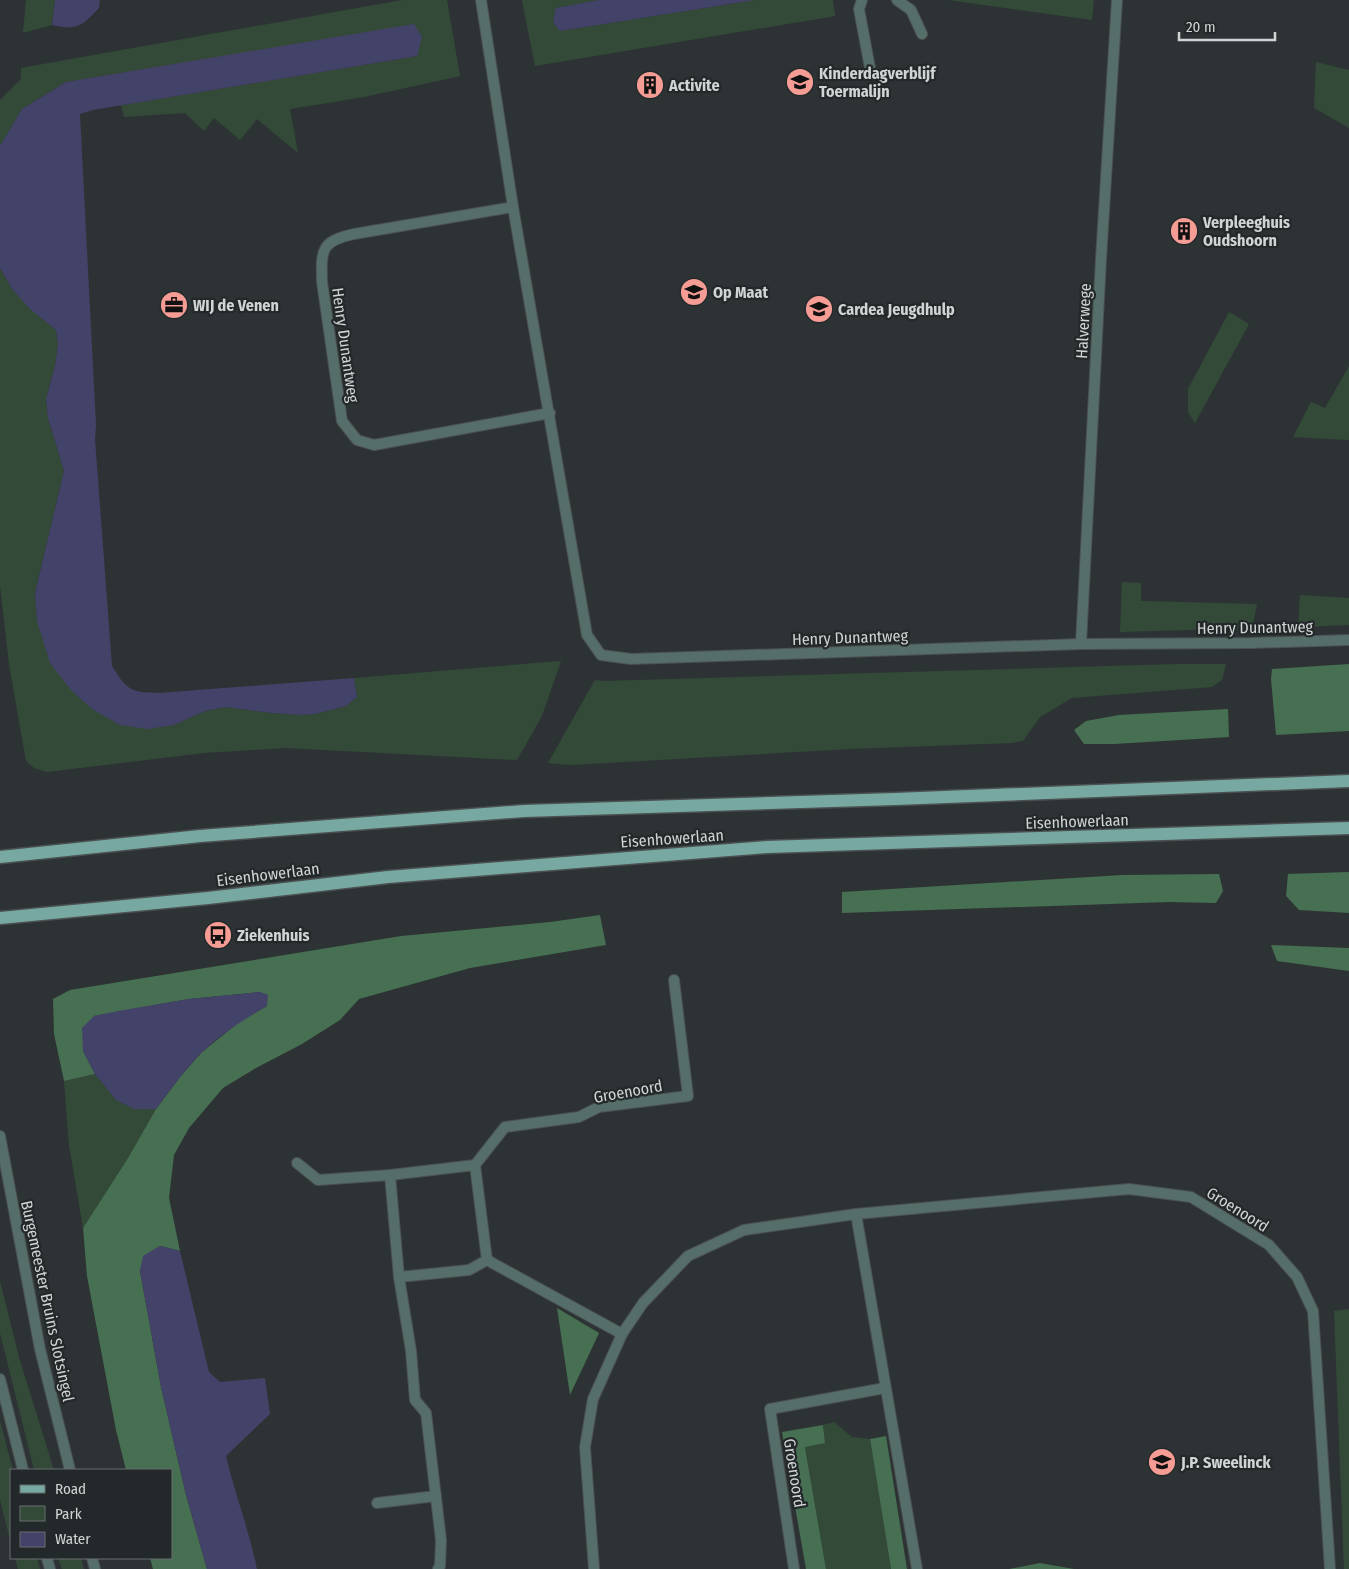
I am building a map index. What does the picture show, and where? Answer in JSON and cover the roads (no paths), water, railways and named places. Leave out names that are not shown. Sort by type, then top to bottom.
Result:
[{"type":"main road","name":"Eisenhowerlaan","points":[[0,858],[200,836],[524,811],[1349,781]]},
{"type":"main road","name":"Eisenhowerlaan","points":[[0,918],[388,877],[767,847],[1349,828]]},
{"type":"street","name":"Henry Dunantweg","points":[[481,0],[513,207],[587,635],[601,655],[631,659],[1081,644],[1250,643],[1349,640]]},
{"type":"street","points":[[862,0],[859,10],[870,68]]},
{"type":"street","points":[[897,0],[911,10],[922,34]]},
{"type":"street","name":"Halverwege","points":[[1081,644],[1101,259],[1117,0]]},
{"type":"street","name":"Henry Dunantweg","points":[[513,207],[338,237],[326,246],[321,261],[322,282],[342,421],[357,440],[374,445],[550,413]]},
{"type":"street","name":"Groenoord","points":[[475,1165],[504,1127],[579,1117],[599,1107],[688,1096],[674,980]]},
{"type":"street","name":"Burgemeester Bruins Slotsingel","points":[[0,1136],[40,1349],[70,1469]]},
{"type":"street","points":[[297,1163],[318,1180],[390,1175],[475,1165],[487,1260]]},
{"type":"street","points":[[390,1175],[399,1278],[411,1351],[415,1400],[426,1413],[441,1540],[440,1566],[438,1569]]},
{"type":"street","name":"Groenoord","points":[[594,1569],[585,1448],[593,1399],[622,1334],[643,1303],[688,1256],[744,1230],[856,1214],[1128,1188],[1191,1197],[1269,1246],[1297,1277],[1313,1311],[1330,1569]]},
{"type":"street","points":[[856,1214],[917,1569]]},
{"type":"street","points":[[399,1278],[469,1270],[487,1260]]},
{"type":"street","points":[[487,1260],[622,1334]]},
{"type":"street","points":[[0,1379],[23,1469]]},
{"type":"street","name":"Groenoord","points":[[794,1569],[770,1409],[886,1388]]},
{"type":"street","points":[[377,1503],[436,1496]]},
{"type":"water","points":[[55,0],[100,0],[99,8],[83,23],[73,27],[61,27],[52,25]]},
{"type":"water","points":[[599,0],[755,0],[560,31],[553,22],[556,8]]},
{"type":"water","points":[[414,24],[422,37],[417,56],[93,110],[80,114],[96,425],[95,439],[112,666],[126,685],[142,692],[159,693],[354,678],[357,697],[346,706],[315,714],[272,713],[226,707],[205,711],[174,725],[147,729],[120,725],[92,709],[71,690],[50,663],[37,621],[35,593],[64,471],[48,418],[46,399],[55,366],[58,345],[56,330],[30,309],[12,289],[0,268],[0,146],[22,109],[66,82]]},
{"type":"water","points":[[260,992],[268,995],[267,1006],[232,1028],[200,1054],[156,1109],[134,1109],[116,1100],[95,1074],[83,1051],[82,1028],[94,1016],[189,999]]},
{"type":"water","points":[[160,1246],[180,1251],[209,1372],[220,1382],[265,1378],[270,1414],[226,1456],[257,1569],[207,1569],[186,1495],[161,1387],[140,1271],[143,1256]]},
{"type":"place","name":"Kinderdagverblijf Toermalijn","points":[[800,82]]},
{"type":"place","name":"Activite","points":[[650,85]]},
{"type":"place","name":"Verpleeghuis Oudshoorn","points":[[1184,231]]},
{"type":"place","name":"Op Maat","points":[[694,292]]},
{"type":"place","name":"WIJ de Venen","points":[[174,305]]},
{"type":"place","name":"Cardea Jeugdhulp","points":[[819,309]]},
{"type":"place","name":"Ziekenhuis","points":[[218,935]]},
{"type":"place","name":"J.P. Sweelinck","points":[[1162,1462]]}]
